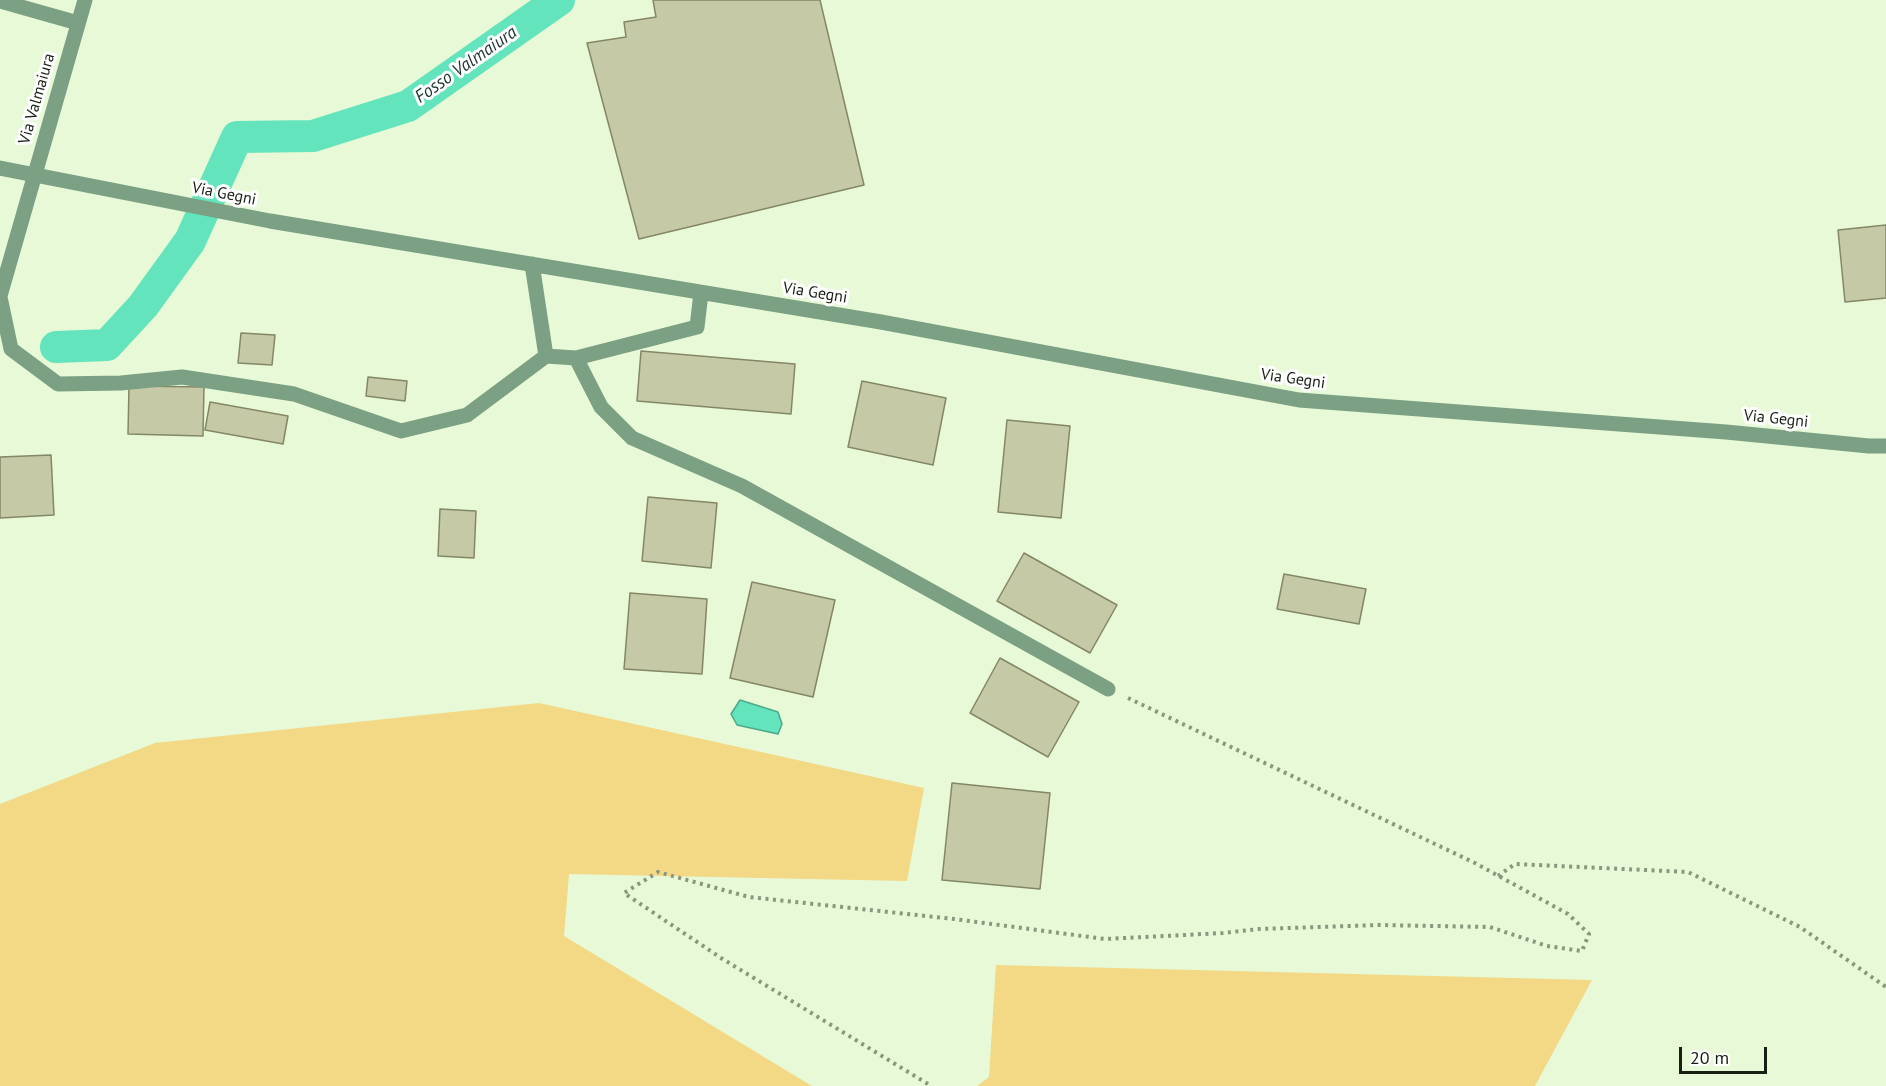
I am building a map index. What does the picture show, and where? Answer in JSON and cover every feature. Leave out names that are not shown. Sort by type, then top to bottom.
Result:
[{"type":"street","name":"Via Valmaiura","points":[[34,175],[85,0]]},
{"type":"street","points":[[0,1],[78,23]]},
{"type":"street","points":[[0,168],[34,175],[0,296],[11,349],[58,384],[121,383],[182,377],[294,394],[401,431],[467,415],[546,356],[576,358],[697,327],[701,292]]},
{"type":"street","name":"Via Gegni","points":[[34,175],[226,213],[881,322],[1299,400],[1886,446]]},
{"type":"street","points":[[532,264],[546,356]]},
{"type":"street","points":[[576,358],[601,407],[632,438],[742,486],[1108,689]]},
{"type":"path","points":[[928,1084],[721,958],[624,893],[658,872],[749,897],[954,919],[1106,939],[1379,925],[1490,927],[1547,946],[1582,951],[1589,934],[1568,914],[1443,848],[1108,689]]},
{"type":"path","points":[[1498,876],[1515,864],[1688,872],[1800,927],[1886,987]]},
{"type":"shaded area","points":[[740,700],[778,712],[782,724],[778,734],[737,725],[731,714]]},
{"type":"shaded area","points":[[539,703],[924,788],[907,881],[569,874],[564,936],[812,1086],[0,1086],[0,804],[155,743]]},
{"type":"shaded area","points":[[996,965],[1592,980],[1535,1086],[977,1086],[989,1077]]},
{"type":"building","points":[[653,0],[820,0],[864,185],[639,239],[587,43],[626,37],[624,22],[656,17]]},
{"type":"building","points":[[1886,225],[1886,298],[1845,302],[1838,230]]},
{"type":"building","points":[[241,333],[275,335],[272,365],[238,363]]},
{"type":"building","points":[[641,351],[795,364],[791,414],[637,401]]},
{"type":"building","points":[[368,377],[407,381],[405,401],[366,396]]},
{"type":"building","points":[[862,381],[946,398],[933,465],[848,447]]},
{"type":"building","points":[[129,386],[204,387],[203,436],[128,434]]},
{"type":"building","points":[[210,402],[288,416],[283,444],[205,430]]},
{"type":"building","points":[[1007,420],[1070,426],[1061,518],[998,512]]},
{"type":"building","points":[[51,455],[54,515],[0,518],[0,457]]},
{"type":"building","points":[[648,497],[717,503],[711,568],[642,561]]},
{"type":"building","points":[[440,509],[476,511],[474,558],[438,556]]},
{"type":"building","points":[[1024,553],[1117,605],[1090,653],[997,601]]},
{"type":"building","points":[[1284,574],[1366,589],[1359,624],[1277,609]]},
{"type":"building","points":[[752,582],[835,600],[813,697],[730,678]]},
{"type":"building","points":[[630,593],[707,599],[702,674],[624,669]]},
{"type":"building","points":[[1000,658],[1079,702],[1048,757],[970,713]]},
{"type":"building","points":[[952,783],[1050,793],[1040,889],[942,880]]},
{"type":"waterway","name":"Fosso Valmaiura","points":[[56,347],[107,345],[143,306],[190,241],[237,137],[313,136],[408,106],[559,0]]}]
